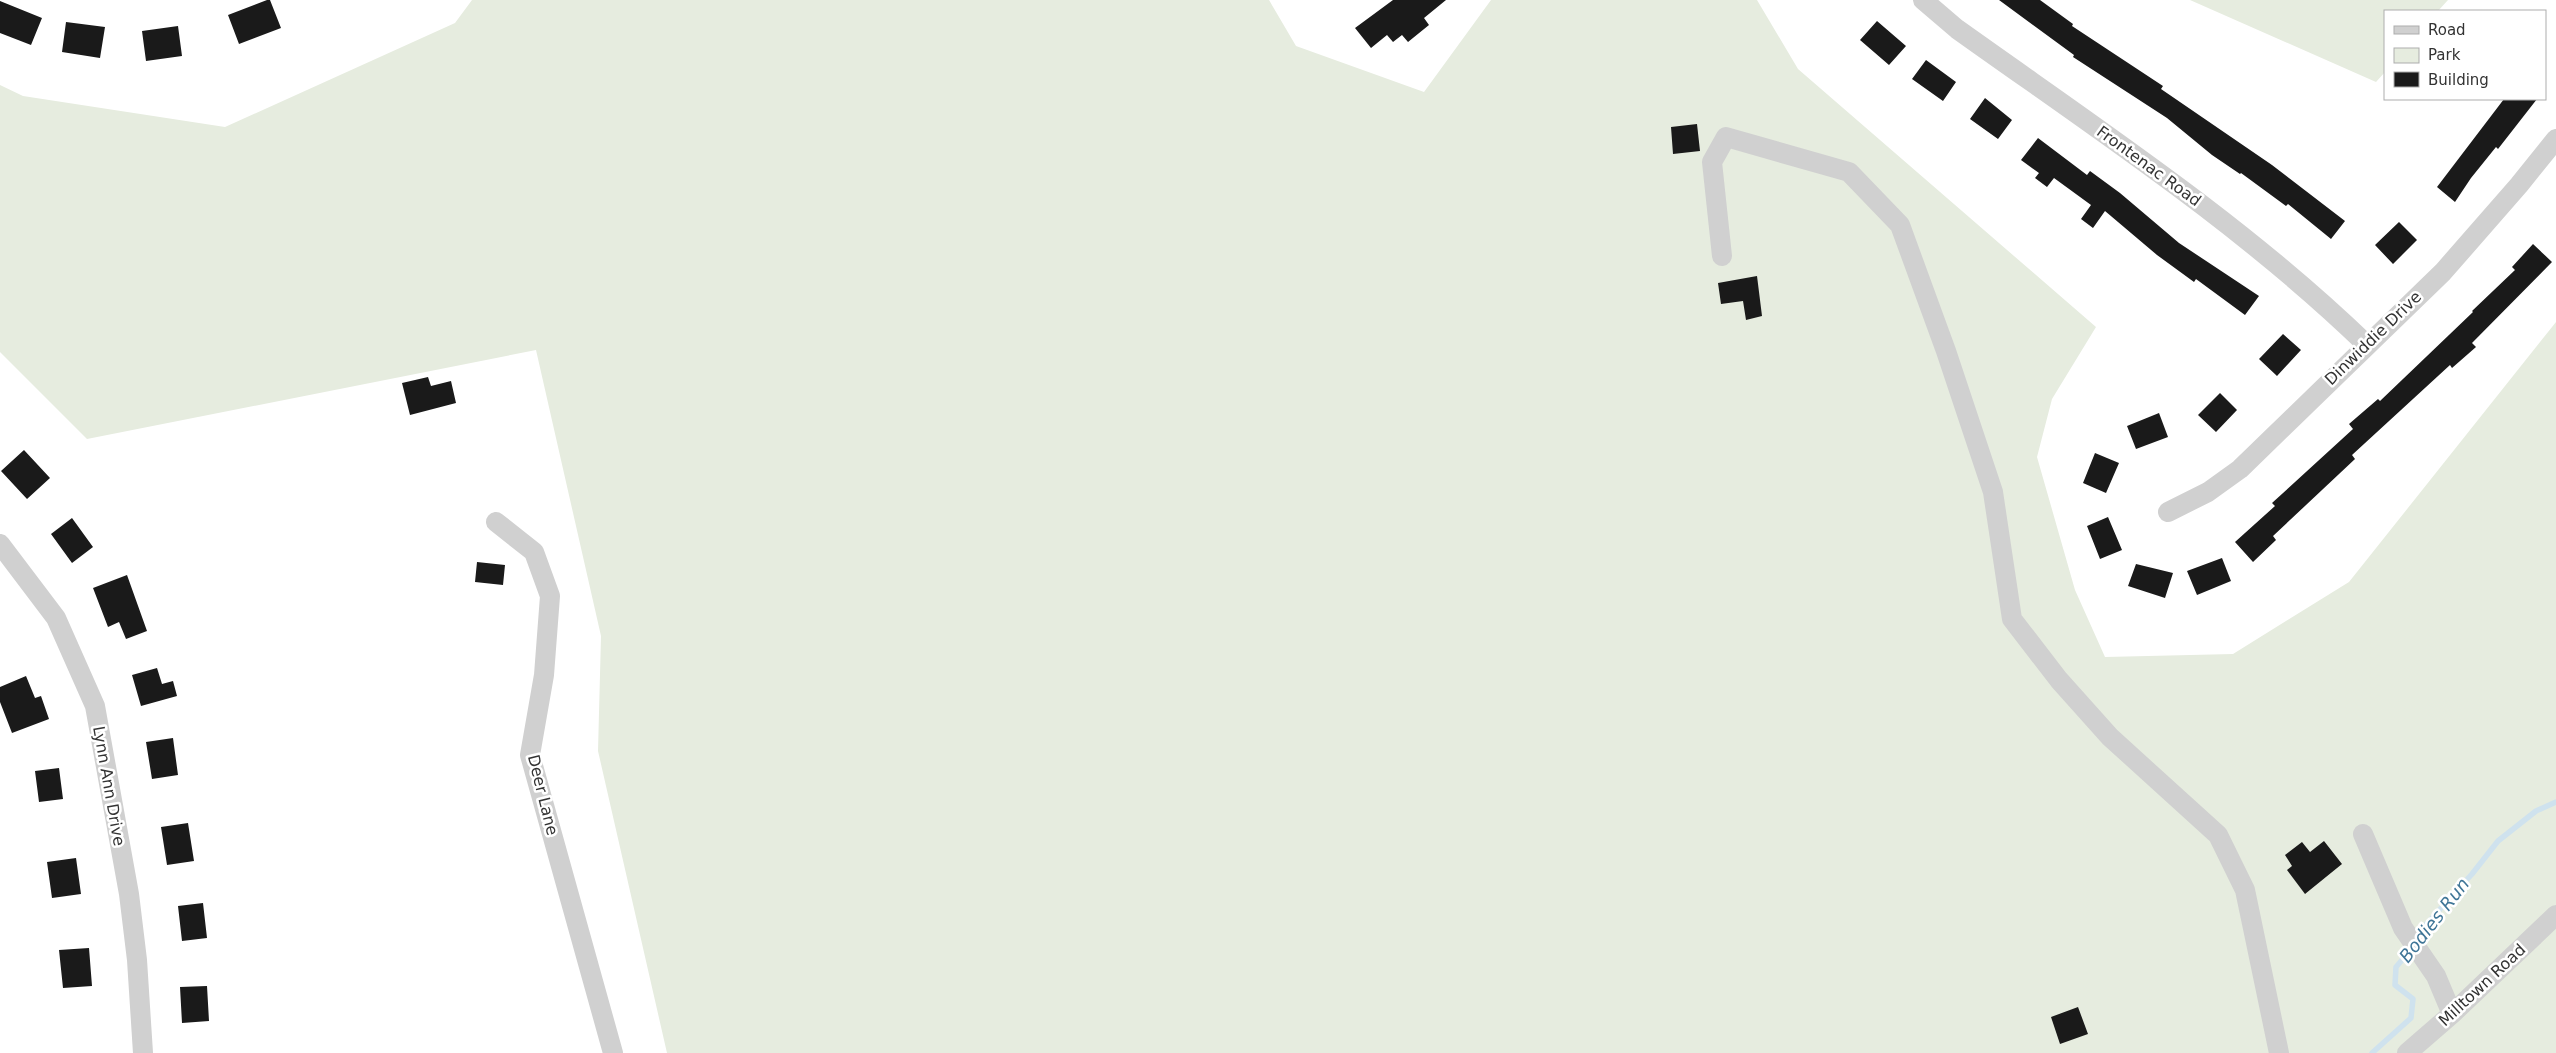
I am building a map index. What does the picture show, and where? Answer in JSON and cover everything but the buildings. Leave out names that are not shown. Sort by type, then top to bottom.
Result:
[{"type":"street","name":"Frontenac Road","points":[[1923,0],[1957,29],[2200,202],[2314,294],[2366,344]]},
{"type":"street","points":[[1722,256],[1712,162],[1726,137],[1848,172],[1900,225],[1946,351],[1993,492],[2012,619],[2059,680],[2110,737],[2218,835],[2245,890],[2278,1053]]},
{"type":"street","name":"Dinwiddie Drive","points":[[2168,512],[2208,492],[2240,469],[2366,344],[2443,272],[2519,185],[2556,139]]},
{"type":"street","name":"Deer Lane","points":[[496,522],[534,552],[550,596],[544,676],[530,755],[613,1053]]},
{"type":"street","name":"Lynn Ann Drive","points":[[0,544],[56,618],[95,706],[128,894],[137,960],[143,1053]]},
{"type":"street","points":[[2363,834],[2403,928],[2428,964],[2452,1014]]},
{"type":"street","name":"Milltown Road","points":[[2407,1053],[2452,1014],[2556,915]]},
{"type":"green space","points":[[472,0],[1269,0],[1296,46],[1424,92],[1491,0],[1757,0],[1798,69],[2096,327],[2052,399],[2037,457],[2075,590],[2105,657],[2233,654],[2349,582],[2556,322],[2556,1053],[667,1053],[598,751],[601,636],[536,350],[87,439],[0,352],[0,85],[23,96],[225,127],[455,23]]},
{"type":"green space","points":[[2190,0],[2448,0],[2439,10],[2384,10],[2384,73],[2376,82]]},
{"type":"waterway","name":"Bodies Run","points":[[2372,1053],[2411,1018],[2413,999],[2395,985],[2396,967],[2409,952],[2422,929],[2472,874],[2498,841],[2536,811],[2556,802]]}]
